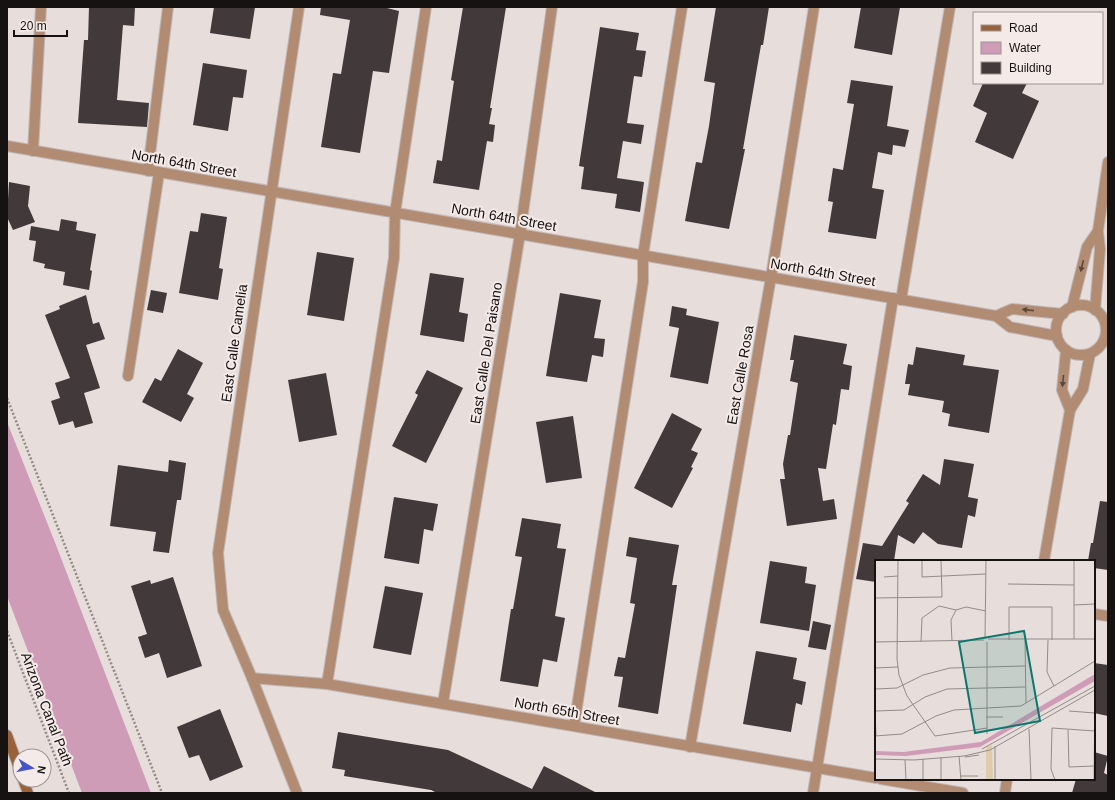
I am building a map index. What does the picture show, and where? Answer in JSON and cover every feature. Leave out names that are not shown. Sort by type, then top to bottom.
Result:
[{"type":"main road","points":[[7,735],[12,749]]},
{"type":"street","points":[[33,151],[41,7]]},
{"type":"street","points":[[148,171],[168,7]]},
{"type":"street","name":"East Calle Camelia","points":[[297,793],[252,678],[223,610],[218,553],[299,7]]},
{"type":"street","points":[[327,684],[394,258],[395,213],[426,7]]},
{"type":"street","name":"East Calle Del Paisano","points":[[443,703],[520,234],[552,7]]},
{"type":"street","points":[[574,726],[643,282],[642,255],[682,7]]},
{"type":"street","name":"East Calle Rosa","points":[[690,747],[771,277],[814,7]]},
{"type":"street","points":[[812,793],[897,299],[950,7]]},
{"type":"street","name":"North 64th Street","points":[[7,146],[996,316],[1010,327],[1057,336]]},
{"type":"street","points":[[1095,310],[1100,249],[1098,231],[1108,162]]},
{"type":"street","points":[[128,376],[159,173]]},
{"type":"street","points":[[1072,307],[1087,247],[1098,231]]},
{"type":"street","points":[[1080,305],[1095,310],[1101,315],[1106,323],[1105,343],[1090,354],[1078,355],[1066,350],[1057,336],[1057,325],[1062,314],[1072,307],[1080,305]]},
{"type":"street","name":"North 64th Street","points":[[996,316],[1012,309],[1062,314]]},
{"type":"street","points":[[1066,350],[1062,390],[1070,410]]},
{"type":"street","points":[[1044,560],[1070,410],[1083,389],[1090,354]]},
{"type":"street","points":[[1095,614],[1108,616]]},
{"type":"street","name":"North 65th Street","points":[[252,678],[327,684],[875,778]]},
{"type":"street","points":[[887,780],[963,793]]},
{"type":"street","points":[[1005,793],[1007,780]]},
{"type":"path","points":[[7,398],[162,793]]},
{"type":"path","name":"Arizona Canal Path","points":[[7,631],[69,793]]},
{"type":"water","points":[[7,422],[151,793],[82,793],[7,596]]},
{"type":"building","points":[[89,7],[135,7],[134,26],[123,25],[117,100],[149,103],[147,127],[78,123],[84,40],[88,40]]},
{"type":"building","points":[[214,7],[255,7],[250,39],[210,33]]},
{"type":"building","points":[[321,7],[387,7],[399,11],[389,73],[373,71],[360,153],[321,147],[333,73],[341,74],[350,20],[320,15]]},
{"type":"building","points":[[463,7],[506,7],[490,108],[492,108],[489,124],[495,125],[493,142],[487,141],[479,190],[433,183],[437,160],[442,161],[454,81],[451,80]]},
{"type":"building","points":[[716,7],[769,7],[743,149],[745,149],[729,229],[685,221],[696,162],[702,163],[709,126],[715,83],[704,81]]},
{"type":"building","points":[[861,7],[900,7],[892,55],[854,48]]},
{"type":"building","points":[[600,27],[639,33],[636,50],[646,51],[642,77],[634,76],[627,123],[644,125],[641,144],[623,141],[617,178],[644,182],[640,212],[615,208],[617,194],[581,189],[584,167],[579,166]]},
{"type":"building","points":[[203,63],[247,70],[243,98],[233,97],[228,131],[193,125]]},
{"type":"building","points":[[851,80],[893,86],[887,126],[909,130],[905,147],[893,145],[892,155],[878,152],[872,188],[884,190],[876,239],[828,232],[833,202],[828,201],[833,168],[843,170],[854,104],[847,103]]},
{"type":"building","points":[[983,84],[1026,84],[1022,93],[1039,101],[1013,159],[975,142],[987,113],[973,106]]},
{"type":"building","points":[[9,182],[30,186],[28,206],[35,222],[13,230],[7,217]]},
{"type":"building","points":[[201,213],[227,217],[219,268],[223,269],[218,300],[179,293],[190,231],[198,232]]},
{"type":"building","points":[[61,219],[77,222],[76,230],[96,234],[90,270],[92,271],[89,290],[63,285],[65,272],[44,268],[45,264],[33,261],[36,241],[29,240],[31,226],[59,231]]},
{"type":"building","points":[[317,252],[354,258],[344,321],[307,315]]},
{"type":"building","points":[[430,273],[464,278],[459,312],[468,314],[464,342],[420,335]]},
{"type":"building","points":[[151,290],[167,293],[163,313],[147,310]]},
{"type":"building","points":[[560,293],[601,300],[594,338],[605,339],[603,357],[592,355],[587,382],[546,376]]},
{"type":"building","points":[[86,295],[93,324],[99,322],[105,339],[86,345],[100,388],[84,393],[93,423],[75,428],[73,421],[59,425],[51,401],[60,398],[55,383],[70,378],[45,315],[60,309],[59,306]]},
{"type":"building","points":[[672,306],[687,309],[686,315],[719,322],[708,384],[670,377],[679,328],[669,326]]},
{"type":"building","points":[[794,335],[847,344],[843,364],[852,366],[849,390],[841,389],[836,425],[833,424],[826,469],[818,468],[823,501],[834,499],[837,519],[787,526],[780,479],[785,479],[783,464],[788,435],[790,435],[798,383],[790,381],[794,360],[790,360]]},
{"type":"building","points":[[916,347],[965,355],[963,365],[999,370],[989,433],[948,426],[950,414],[942,412],[944,401],[908,395],[910,384],[905,384],[908,364],[913,365]]},
{"type":"building","points":[[178,349],[203,363],[187,394],[194,398],[181,422],[142,402],[155,378],[161,381]]},
{"type":"building","points":[[427,370],[463,388],[426,463],[392,446],[418,395],[415,393]]},
{"type":"building","points":[[326,373],[337,435],[299,442],[288,380]]},
{"type":"building","points":[[672,413],[702,429],[691,450],[698,453],[691,467],[693,468],[672,508],[634,488]]},
{"type":"building","points":[[573,416],[582,478],[546,483],[536,422]]},
{"type":"building","points":[[944,459],[974,464],[968,497],[978,499],[975,517],[968,515],[962,548],[938,544],[923,532],[914,544],[898,535],[894,560],[875,560],[875,582],[856,579],[863,543],[882,546],[909,503],[906,501],[923,474],[940,485]]},
{"type":"building","points":[[169,460],[186,463],[181,500],[177,500],[169,553],[153,551],[156,532],[110,526],[118,465],[168,472]]},
{"type":"building","points":[[394,497],[438,504],[433,531],[424,529],[419,564],[384,558]]},
{"type":"building","points":[[1100,501],[1108,502],[1108,570],[1095,568],[1095,560],[1088,560],[1091,543],[1093,543]]},
{"type":"building","points":[[522,518],[561,524],[557,548],[566,549],[555,616],[565,618],[557,662],[543,659],[538,687],[500,681],[511,609],[513,609],[522,557],[515,556]]},
{"type":"building","points":[[629,537],[679,545],[672,585],[677,585],[658,714],[618,707],[623,677],[614,676],[618,657],[625,658],[635,604],[630,603],[637,558],[626,556]]},
{"type":"building","points":[[770,561],[807,567],[805,583],[816,585],[809,631],[760,623]]},
{"type":"building","points":[[173,577],[202,666],[167,678],[159,653],[145,658],[138,637],[147,634],[131,586],[150,580],[151,584]]},
{"type":"building","points":[[385,586],[423,593],[411,655],[373,648]]},
{"type":"building","points":[[813,621],[831,625],[826,650],[808,647]]},
{"type":"building","points":[[756,651],[797,658],[793,679],[806,682],[802,705],[796,703],[791,732],[743,724]]},
{"type":"building","points":[[1095,663],[1108,665],[1108,716],[1095,713]]},
{"type":"building","points":[[220,709],[243,767],[210,781],[199,755],[189,758],[177,727]]},
{"type":"building","points":[[338,732],[448,750],[532,789],[544,766],[597,793],[437,793],[431,790],[344,776],[345,770],[332,768]]},
{"type":"building","points":[[1095,752],[1108,756],[1104,773],[1108,775],[1108,793],[1072,793],[1076,780],[1095,780]]}]
